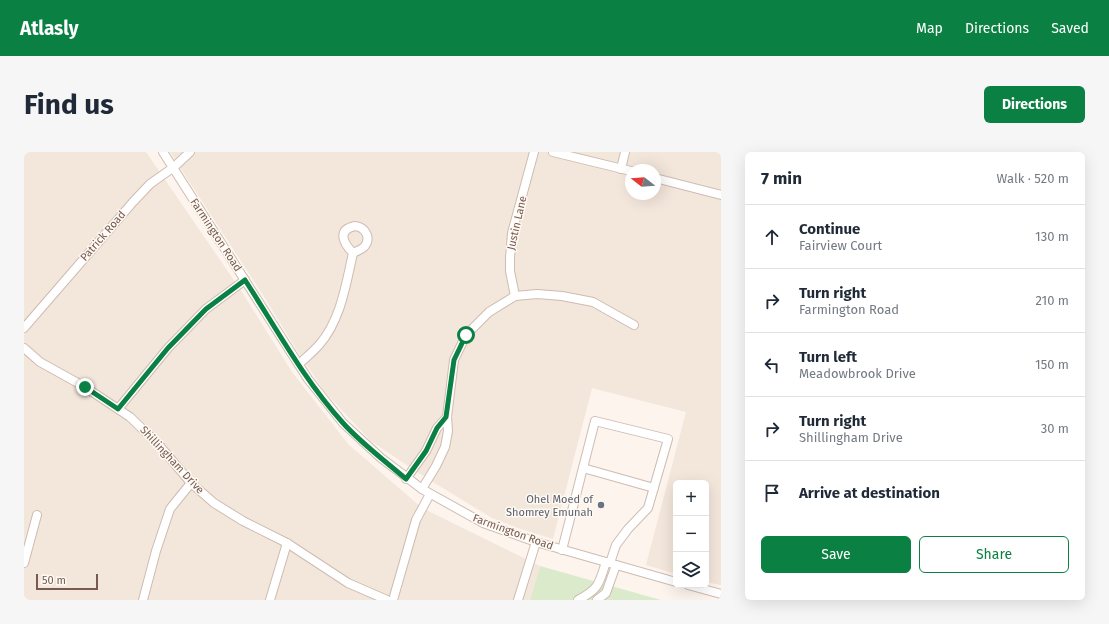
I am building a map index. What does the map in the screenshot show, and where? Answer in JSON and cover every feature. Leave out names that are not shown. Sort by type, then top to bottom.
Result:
[{"type":"street","name":"Farmington Road","points":[[164,152],[308,379],[343,423],[381,458],[406,479],[483,523],[562,550],[673,581]]},
{"type":"street","name":"Patrick Road","points":[[24,328],[133,202],[150,184],[174,167],[190,152]]},
{"type":"street","name":"Justin Lane","points":[[515,296],[510,271],[512,233],[534,152]]},
{"type":"street","points":[[553,152],[625,170]]},
{"type":"street","points":[[621,169],[625,152]]},
{"type":"street","points":[[661,180],[721,195]]},
{"type":"street","points":[[299,364],[319,345],[332,327],[342,302],[353,253]]},
{"type":"street","points":[[118,409],[168,348],[206,309],[245,280]]},
{"type":"street","points":[[422,489],[436,466],[445,447],[448,431],[446,417],[454,360],[466,335],[489,312],[515,296],[537,294],[562,296],[593,302],[634,325]]},
{"type":"street","name":"Shillingham Drive","points":[[24,348],[40,362],[85,387],[130,417],[160,445],[190,483],[214,503],[243,521],[287,543],[348,583],[387,600]]},
{"type":"street","points":[[406,479],[426,451],[437,428],[446,417]]},
{"type":"street","points":[[562,550],[595,421],[668,439],[648,508],[628,529],[616,545],[611,563],[606,593],[597,600]]},
{"type":"street","points":[[583,468],[654,488]]},
{"type":"street","points":[[143,600],[156,551],[170,509],[190,483]]},
{"type":"street","points":[[393,600],[416,520],[430,494]]},
{"type":"street","points":[[24,563],[37,515]]},
{"type":"street","points":[[518,600],[536,542]]},
{"type":"street","points":[[270,600],[287,543]]},
{"type":"street","points":[[578,600],[595,589],[611,563]]},
{"type":"street","points":[[699,588],[721,594]]},
{"type":"shaded area","points":[[24,152],[146,152],[242,292],[292,372],[348,444],[422,508],[540,566],[530,600],[24,600]]},
{"type":"shaded area","points":[[170,152],[721,152],[721,585],[709,583],[709,480],[673,480],[673,573],[646,565],[686,412],[592,388],[553,539],[492,518],[420,474],[371,441],[325,392],[296,349],[263,295]]},
{"type":"green space","points":[[540,566],[661,600],[530,600]]},
{"type":"place","name":"Ohel Moed of Shomrey Emunah","points":[[601,505]]},
{"type":"route","points":[[85,387],[118,409],[168,348],[206,309],[245,280],[308,379],[343,423],[406,479],[426,451],[437,428],[446,417],[454,360],[466,335]]}]
